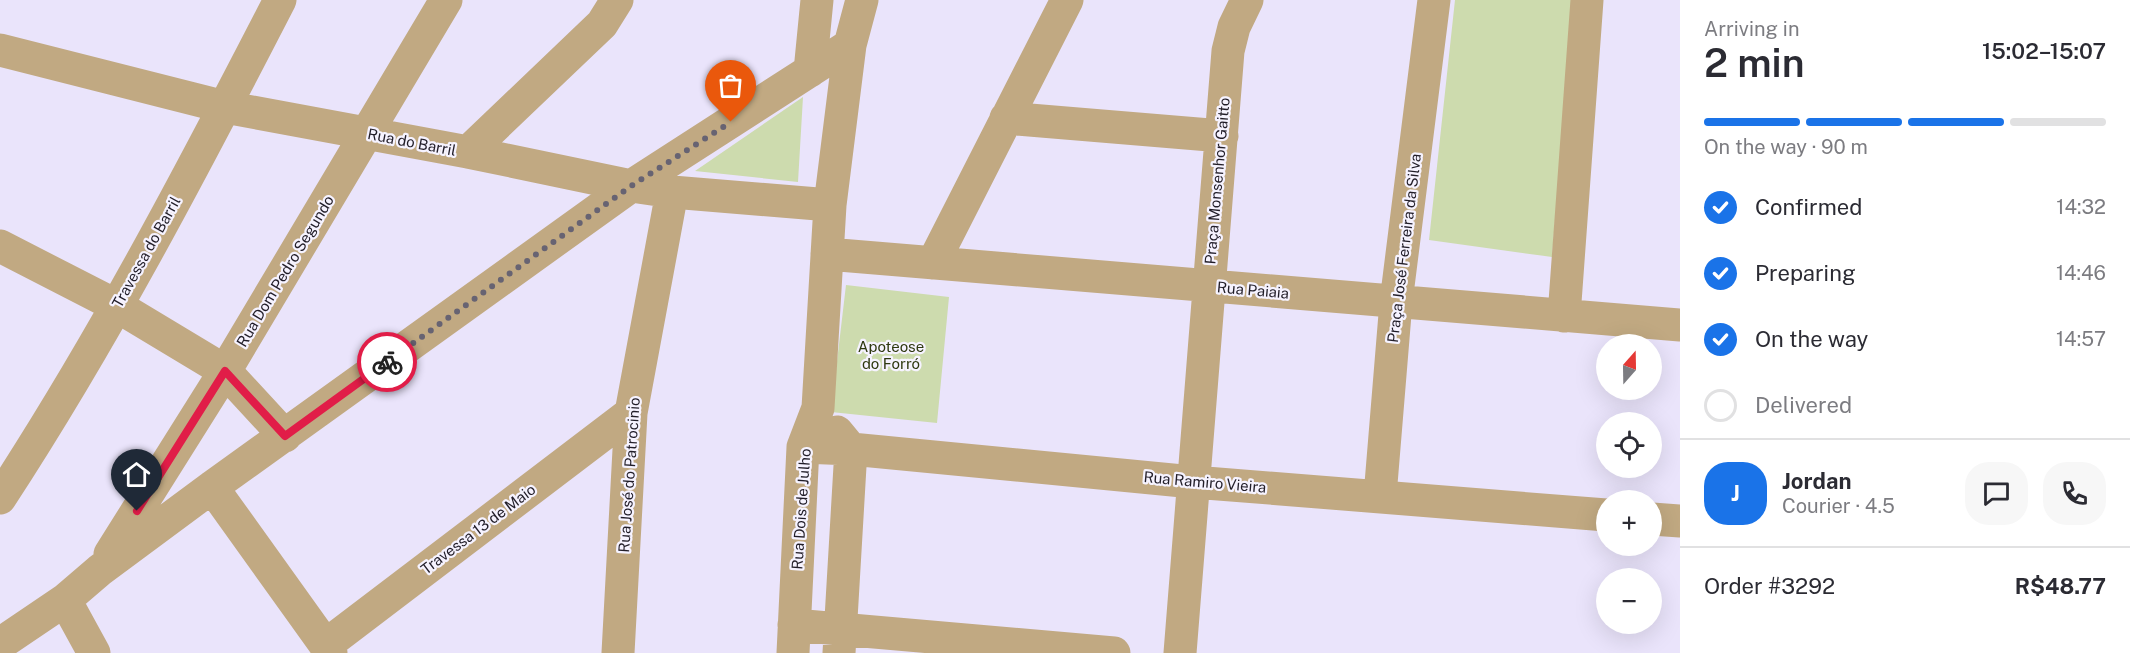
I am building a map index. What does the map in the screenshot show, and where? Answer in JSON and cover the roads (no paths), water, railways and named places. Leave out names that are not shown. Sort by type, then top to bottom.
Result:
[{"type":"street","name":"Travessa do Barril","points":[[0,498],[29,454],[117,306],[280,0]]},
{"type":"street","name":"Rua Dom Pedro Segundo","points":[[100,570],[225,371],[446,0]]},
{"type":"street","points":[[468,152],[602,24],[617,0]]},
{"type":"street","points":[[810,71],[817,0]]},
{"type":"street","points":[[840,641],[851,449],[818,408],[830,205],[850,45],[862,0]]},
{"type":"street","points":[[933,263],[1067,0]]},
{"type":"street","name":"Praça Monsenhor Gaitto","points":[[1180,653],[1228,51],[1234,27],[1247,0]]},
{"type":"street","name":"Praça José Ferreira da Silva","points":[[1380,496],[1396,302],[1434,0]]},
{"type":"street","points":[[1564,316],[1587,0]]},
{"type":"street","points":[[0,644],[65,600],[100,570],[212,487],[631,186],[850,45]]},
{"type":"street","name":"Rua do Barril","points":[[0,50],[225,107],[468,152],[631,186],[672,192],[830,205]]},
{"type":"street","points":[[1006,118],[1222,136]]},
{"type":"street","name":"Rua José do Patrocinio","points":[[618,653],[631,413],[672,192]]},
{"type":"street","points":[[0,246],[117,306],[225,371],[285,436]]},
{"type":"street","name":"Rua Paiaia","points":[[827,254],[1680,325]]},
{"type":"street","name":"Rua Dois de Julho","points":[[794,639],[803,447],[818,408]]},
{"type":"street","name":"Travessa 13 de Maio","points":[[328,649],[631,413]]},
{"type":"street","name":"Rua Ramiro Vieira","points":[[803,447],[851,449],[1193,482],[1596,514]]},
{"type":"street","points":[[212,487],[328,649]]},
{"type":"street","points":[[1662,520],[1680,521]]},
{"type":"street","points":[[65,600],[94,653]]},
{"type":"street","points":[[794,639],[1114,653]]},
{"type":"park label","name":"Apoteose do Forró","points":[[891,354]]}]
